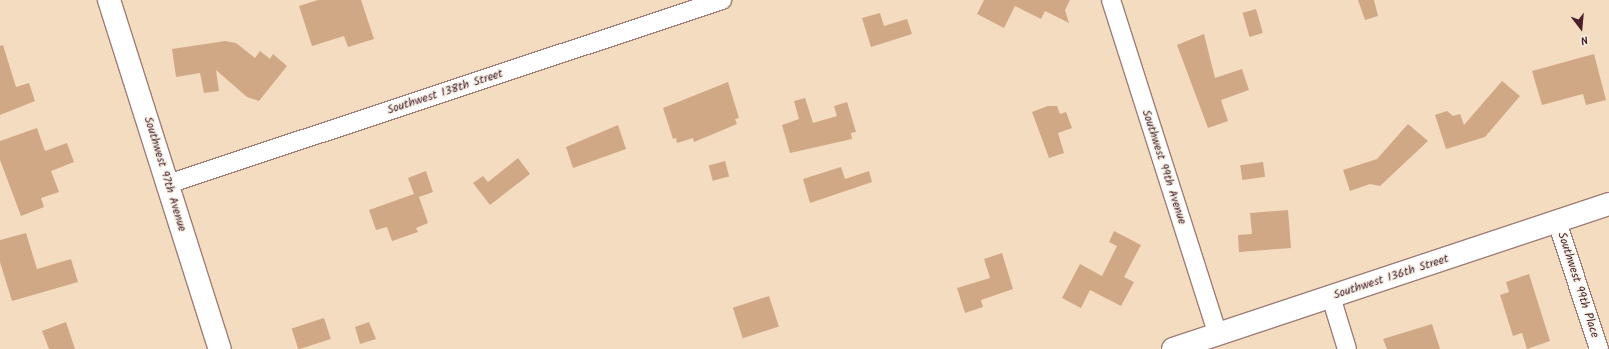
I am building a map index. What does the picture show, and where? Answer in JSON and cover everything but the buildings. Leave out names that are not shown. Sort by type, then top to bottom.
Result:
[{"type":"street","name":"Southwest 97th Avenue","points":[[109,0],[220,349]]},
{"type":"street","name":"Southwest 138th Street","points":[[168,184],[722,0]]},
{"type":"street","name":"Southwest 99th Avenue","points":[[1111,0],[1218,335]]},
{"type":"street","name":"Southwest 136th Street","points":[[1173,349],[1609,204]]},
{"type":"street","name":"Southwest 99th Place","points":[[1556,222],[1599,349]]},
{"type":"street","points":[[1331,297],[1347,349]]}]
